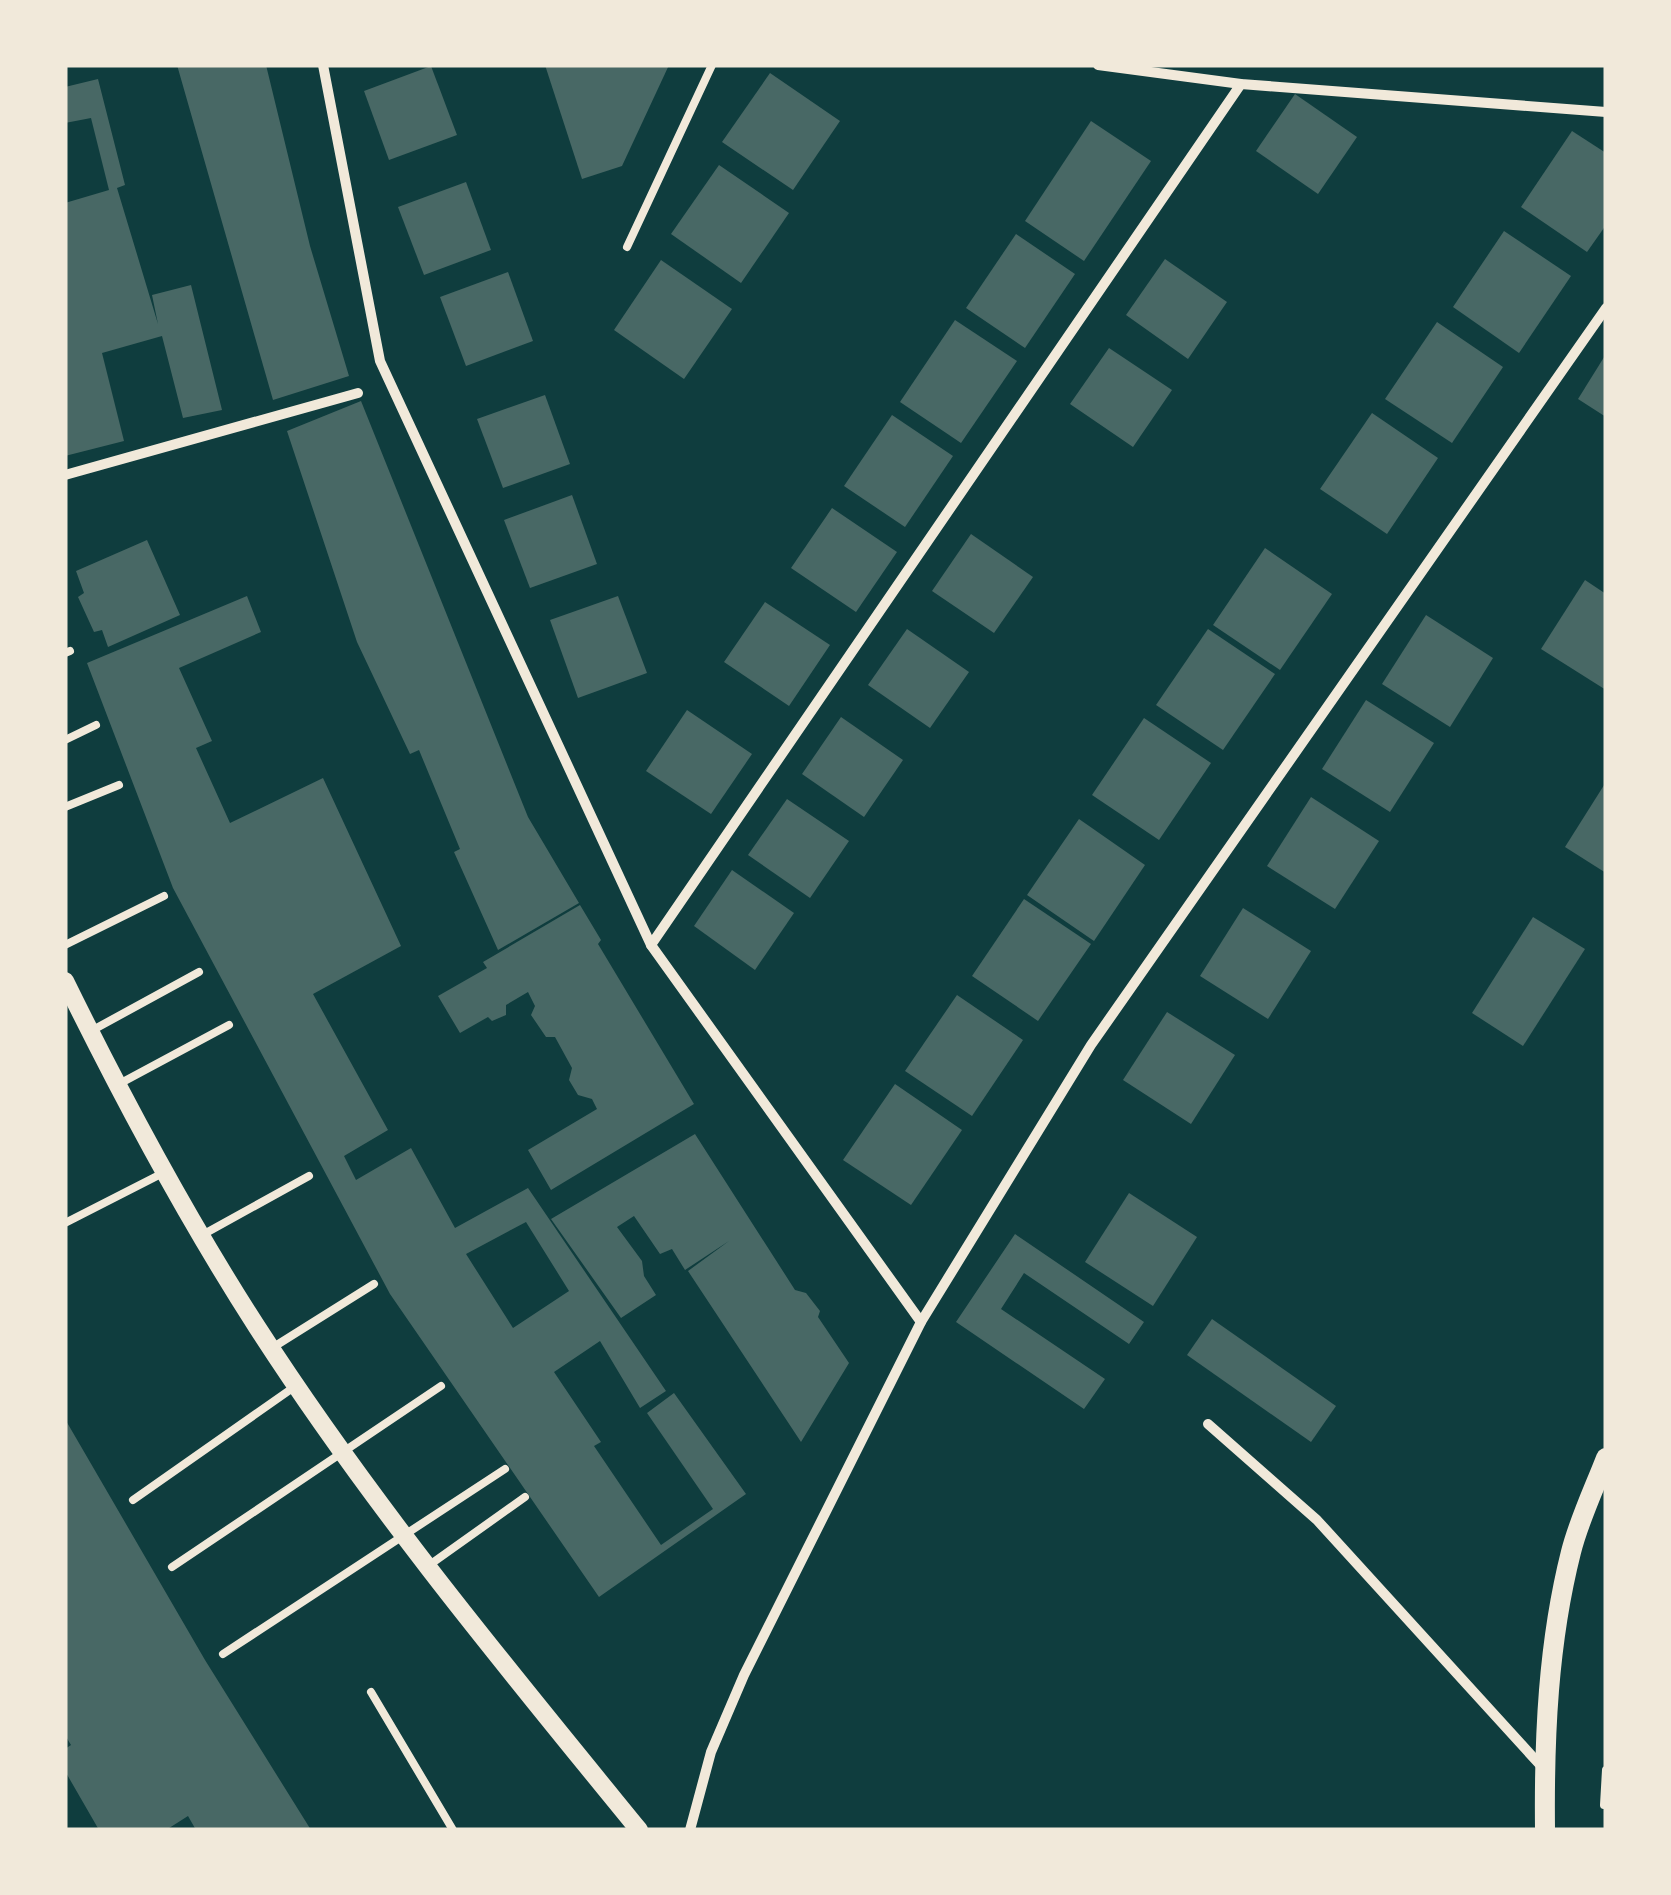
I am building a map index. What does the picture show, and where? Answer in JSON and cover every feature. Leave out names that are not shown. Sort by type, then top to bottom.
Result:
[{"type":"main road","points":[[1544,1830],[1544,1769],[1560,1600],[1572,1548],[1606,1458]]},
{"type":"street","points":[[323,65],[380,361],[651,945],[921,1322]]},
{"type":"street","points":[[1098,65],[1241,84],[1606,112]]},
{"type":"street","points":[[651,945],[1241,84]]},
{"type":"street","points":[[690,1830],[711,1752],[744,1675],[921,1322],[1092,1045],[1606,308]]},
{"type":"street","points":[[65,475],[358,393]]},
{"type":"street","points":[[68,994],[202,1235],[272,1348],[428,1566],[639,1830]]},
{"type":"street","points":[[1208,1424],[1316,1520],[1544,1769]]},
{"type":"lane","points":[[627,247],[712,65]]},
{"type":"lane","points":[[65,740],[96,725]]},
{"type":"lane","points":[[65,807],[119,785]]},
{"type":"lane","points":[[65,945],[164,896]]},
{"type":"lane","points":[[91,1030],[200,972]]},
{"type":"lane","points":[[119,1084],[229,1026]]},
{"type":"lane","points":[[65,1223],[166,1172]]},
{"type":"lane","points":[[202,1235],[309,1176]]},
{"type":"lane","points":[[272,1348],[374,1284]]},
{"type":"lane","points":[[133,1500],[298,1384]]},
{"type":"lane","points":[[172,1566],[441,1386]]},
{"type":"lane","points":[[223,1654],[505,1469]]},
{"type":"lane","points":[[428,1566],[525,1498]]},
{"type":"lane","points":[[371,1692],[453,1830]]},
{"type":"lane","points":[[1604,1806],[1606,1770]]},
{"type":"building","points":[[177,65],[266,65],[310,246],[349,376],[273,400]]},
{"type":"building","points":[[545,65],[669,65],[622,166],[582,179]]},
{"type":"building","points":[[431,66],[457,135],[389,160],[364,91]]},
{"type":"building","points":[[770,73],[840,121],[793,190],[722,142]]},
{"type":"building","points":[[98,79],[125,185],[117,188],[158,324],[152,295],[191,285],[222,410],[183,418],[162,336],[102,353],[124,441],[65,456],[65,203],[109,190],[91,118],[65,123],[65,87]]},
{"type":"building","points":[[1295,94],[1357,137],[1318,194],[1256,151]]},
{"type":"building","points":[[1091,121],[1151,161],[1084,261],[1025,221]]},
{"type":"building","points":[[1572,131],[1606,153],[1606,225],[1587,252],[1521,207]]},
{"type":"building","points":[[719,165],[789,213],[741,283],[671,234]]},
{"type":"building","points":[[466,182],[491,250],[424,275],[398,207]]},
{"type":"building","points":[[1504,231],[1571,276],[1519,353],[1453,307]]},
{"type":"building","points":[[1016,234],[1075,274],[1025,348],[966,308]]},
{"type":"building","points":[[1165,259],[1227,302],[1188,359],[1126,315]]},
{"type":"building","points":[[661,260],[732,309],[684,379],[614,330]]},
{"type":"building","points":[[508,272],[533,341],[466,366],[440,297]]},
{"type":"building","points":[[955,320],[1017,361],[961,443],[900,402]]},
{"type":"building","points":[[1437,322],[1503,367],[1452,443],[1385,399]]},
{"type":"building","points":[[1109,348],[1172,390],[1133,447],[1070,404]]},
{"type":"building","points":[[1606,354],[1606,417],[1578,399]]},
{"type":"building","points":[[545,395],[570,464],[503,488],[477,419]]},
{"type":"building","points":[[361,401],[528,817],[579,903],[498,950],[454,852],[460,849],[419,750],[410,754],[357,642],[287,431]]},
{"type":"building","points":[[1372,413],[1438,458],[1387,534],[1320,489]]},
{"type":"building","points":[[892,415],[953,456],[905,527],[844,486]]},
{"type":"building","points":[[572,495],[597,564],[530,588],[504,520]]},
{"type":"building","points":[[832,508],[897,552],[856,612],[791,568]]},
{"type":"building","points":[[971,534],[1033,577],[994,633],[932,591]]},
{"type":"building","points":[[147,540],[180,615],[108,647],[102,630],[94,632],[78,597],[84,593],[76,571]]},
{"type":"building","points":[[1265,548],[1332,594],[1280,670],[1213,625]]},
{"type":"building","points":[[1585,580],[1606,594],[1606,690],[1541,649]]},
{"type":"building","points":[[247,596],[261,632],[179,668],[212,741],[196,748],[230,823],[323,778],[401,946],[313,994],[388,1130],[344,1156],[356,1180],[411,1148],[455,1228],[528,1188],[666,1391],[640,1408],[600,1341],[554,1372],[601,1442],[594,1446],[661,1545],[713,1509],[647,1413],[674,1393],[746,1494],[599,1597],[390,1294],[173,888],[87,663]],"holes":[[[526,1222],[569,1291],[513,1328],[466,1254]]]},
{"type":"building","points":[[618,596],[647,673],[578,698],[550,620]]},
{"type":"building","points":[[765,602],[830,645],[789,706],[724,662]]},
{"type":"building","points":[[1426,615],[1493,658],[1450,727],[1382,684]]},
{"type":"building","points":[[907,629],[969,672],[930,728],[868,685]]},
{"type":"building","points":[[1208,629],[1275,674],[1223,750],[1156,705]]},
{"type":"building","points":[[1366,700],[1434,743],[1390,812],[1322,769]]},
{"type":"building","points":[[687,710],[752,754],[711,814],[646,771]]},
{"type":"building","points":[[841,717],[903,760],[864,817],[802,774]]},
{"type":"building","points":[[1144,718],[1211,763],[1159,840],[1092,795]]},
{"type":"building","points":[[1606,782],[1606,873],[1565,847]]},
{"type":"building","points":[[1311,797],[1379,841],[1335,909],[1267,866]]},
{"type":"building","points":[[787,799],[849,841],[810,898],[748,855]]},
{"type":"building","points":[[1079,819],[1145,865],[1094,941],[1027,895]]},
{"type":"building","points":[[732,870],[794,913],[755,970],[694,926]]},
{"type":"building","points":[[1024,899],[1091,944],[1038,1021],[972,976]]},
{"type":"building","points":[[580,905],[601,940],[598,944],[694,1104],[551,1190],[528,1150],[597,1109],[592,1099],[578,1095],[569,1080],[572,1068],[555,1037],[546,1037],[531,1015],[535,1006],[528,992],[506,1005],[506,1015],[492,1021],[488,1017],[460,1033],[438,996],[487,968],[483,962]]},
{"type":"building","points":[[1243,908],[1311,951],[1268,1019],[1200,976]]},
{"type":"building","points":[[1533,917],[1585,949],[1523,1046],[1472,1013]]},
{"type":"building","points":[[957,995],[1023,1040],[972,1116],[905,1071]]},
{"type":"building","points":[[1167,1012],[1235,1055],[1191,1124],[1123,1080]]},
{"type":"building","points":[[895,1084],[962,1130],[911,1205],[843,1160]]},
{"type":"building","points":[[695,1134],[795,1290],[806,1293],[820,1311],[818,1317],[849,1363],[801,1442],[688,1271],[729,1241],[685,1270],[672,1249],[660,1254],[634,1216],[617,1227],[642,1261],[644,1276],[656,1295],[621,1318],[551,1219]]},
{"type":"building","points":[[1129,1193],[1197,1237],[1153,1306],[1085,1262]]},
{"type":"building","points":[[1015,1234],[1144,1322],[1129,1344],[1024,1273],[1001,1309],[1105,1379],[1084,1409],[956,1322]]},
{"type":"building","points":[[1212,1319],[1336,1406],[1311,1442],[1187,1355]]},
{"type":"building","points":[[65,1419],[205,1660],[311,1830],[196,1830],[188,1816],[166,1830],[99,1830],[65,1771],[65,1749],[71,1745],[65,1735]]}]
